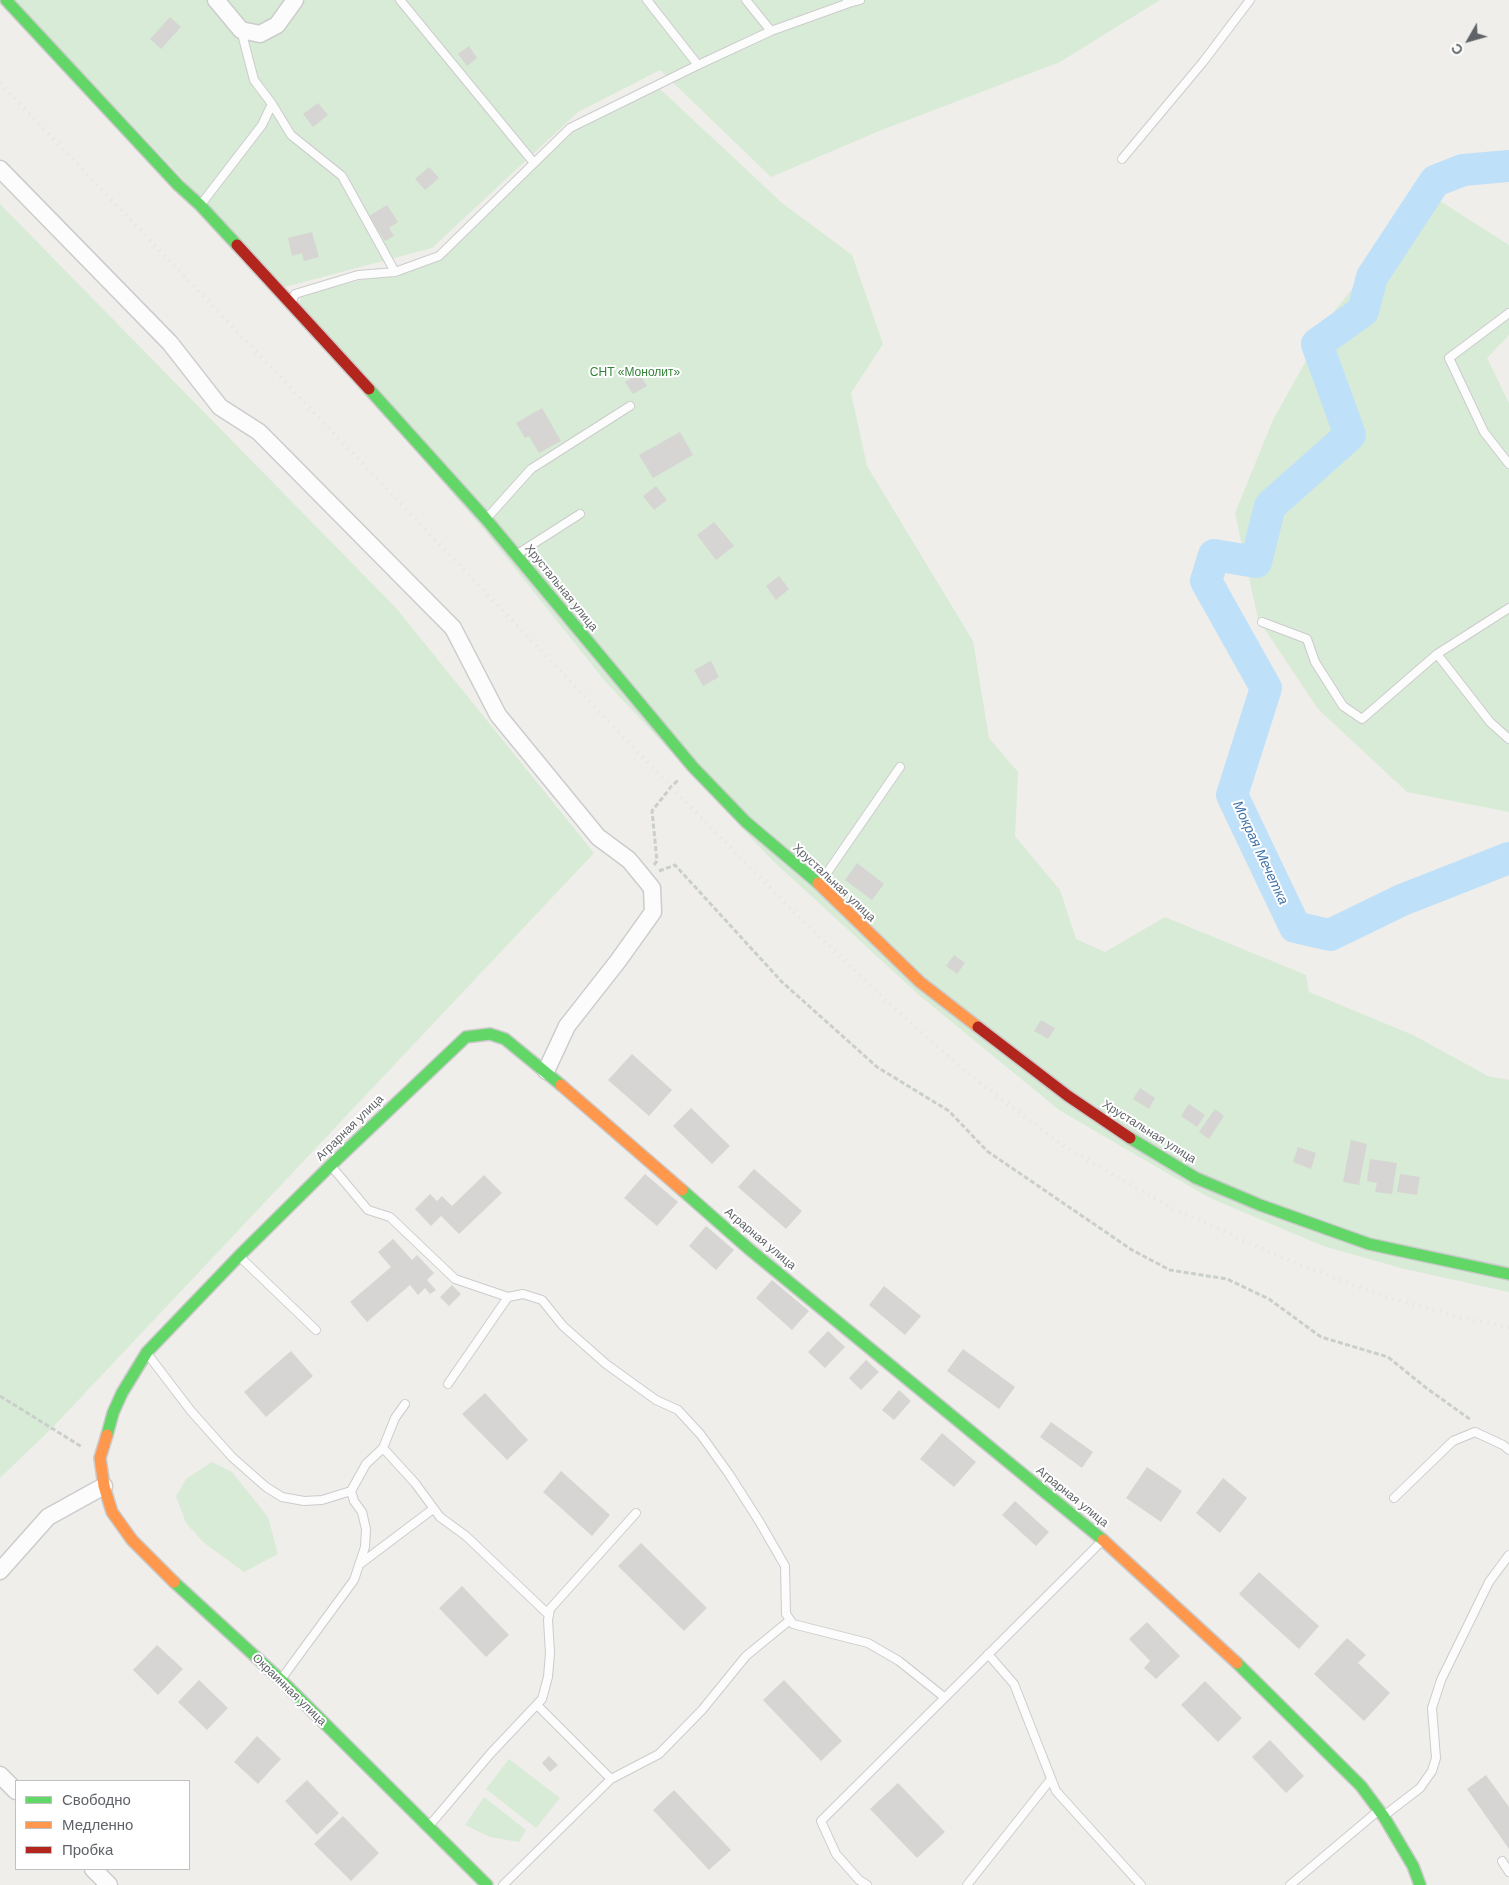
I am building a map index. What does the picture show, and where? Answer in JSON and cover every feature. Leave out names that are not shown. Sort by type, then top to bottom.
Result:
[{"type":"street","name":"Хрустальная улица","points":[[6,0],[178,185],[200,205],[291,302],[486,519],[517,554],[585,640],[693,767],[746,822],[819,884],[920,982],[1068,1096],[1149,1151],[1196,1178],[1260,1205],[1369,1244],[1509,1274]]},
{"type":"street","points":[[216,0],[241,30],[260,34],[277,25],[295,0]]},
{"type":"street","points":[[0,169],[170,343],[220,407],[259,432],[452,628],[498,715],[598,837],[630,860],[652,888],[653,912],[618,961],[566,1026],[546,1071]]},
{"type":"street","name":"Аграрная улица","points":[[100,1458],[113,1413],[122,1393],[147,1352],[239,1256],[331,1165],[466,1037],[490,1034],[505,1039],[546,1071],[749,1249],[1103,1540],[1232,1658],[1361,1786],[1382,1813],[1413,1866],[1420,1885]]},
{"type":"street","name":"Окраинная улица","points":[[100,1458],[104,1486],[112,1512],[132,1540],[178,1586],[280,1680],[487,1885]]},
{"type":"street","points":[[0,1571],[48,1517],[104,1486]]},
{"type":"street","points":[[0,1775],[15,1790]]},
{"type":"street","points":[[94,1870],[109,1885]]},
{"type":"lane","points":[[400,0],[534,163]]},
{"type":"lane","points":[[647,0],[698,65]]},
{"type":"lane","points":[[746,0],[771,31]]},
{"type":"lane","points":[[291,302],[295,294],[340,280],[358,275],[395,272],[439,256],[570,128],[771,31],[848,1],[860,0]]},
{"type":"lane","points":[[1122,159],[1203,62],[1250,0]]},
{"type":"lane","points":[[241,30],[254,80],[272,104],[291,135],[342,176],[395,272]]},
{"type":"lane","points":[[200,205],[262,125],[272,104]]},
{"type":"lane","points":[[1509,313],[1449,358],[1484,432],[1509,464]]},
{"type":"lane","points":[[486,519],[531,469],[630,406]]},
{"type":"lane","points":[[517,554],[580,514]]},
{"type":"lane","points":[[1262,622],[1307,639],[1315,662],[1343,706],[1362,719],[1437,654],[1509,608]]},
{"type":"lane","points":[[1437,654],[1490,722],[1509,739]]},
{"type":"lane","points":[[819,884],[900,766]]},
{"type":"lane","points":[[331,1165],[368,1210],[390,1218],[456,1279],[508,1297],[523,1294],[542,1300],[562,1326],[606,1364],[656,1400],[678,1410],[701,1435],[729,1474],[785,1566],[786,1614],[794,1624],[868,1643],[899,1661],[944,1697]]},
{"type":"lane","points":[[239,1256],[316,1330]]},
{"type":"lane","points":[[448,1384],[508,1297]]},
{"type":"lane","points":[[147,1352],[191,1411],[232,1457],[266,1488],[282,1497],[304,1501],[322,1500],[351,1491],[366,1464],[383,1448],[395,1418],[405,1404]]},
{"type":"lane","points":[[1394,1498],[1454,1442],[1475,1432],[1503,1445],[1509,1450]]},
{"type":"lane","points":[[383,1448],[415,1483],[440,1517],[466,1536],[549,1615]]},
{"type":"lane","points":[[280,1680],[354,1580],[365,1547],[366,1529],[362,1512],[354,1501],[351,1491]]},
{"type":"lane","points":[[360,1564],[433,1509]]},
{"type":"lane","points":[[428,1827],[491,1753],[542,1699],[548,1677],[550,1609],[636,1513]]},
{"type":"lane","points":[[867,1885],[859,1880],[836,1854],[820,1821],[1103,1540]]},
{"type":"lane","points":[[1290,1885],[1382,1813],[1420,1788],[1432,1772],[1436,1758],[1432,1708],[1441,1680],[1489,1582],[1509,1554]]},
{"type":"lane","points":[[503,1885],[611,1779],[659,1754],[702,1710],[746,1656],[790,1620]]},
{"type":"lane","points":[[988,1654],[1014,1684],[1056,1790],[1141,1885]]},
{"type":"lane","points":[[537,1705],[611,1779]]},
{"type":"lane","points":[[967,1885],[1051,1779]]},
{"type":"lane","points":[[1502,1861],[1509,1872]]},
{"type":"path","points":[[644,877],[657,861],[652,811],[671,786],[693,767]]},
{"type":"path","points":[[644,877],[675,865],[782,982],[877,1067],[949,1111],[987,1151],[1132,1250],[1170,1270],[1227,1279],[1269,1299],[1321,1336],[1388,1357],[1425,1387],[1476,1423]]},
{"type":"path","points":[[0,1396],[100,1458]]},
{"type":"green space","points":[[14,0],[1160,0],[1060,62],[884,129],[771,177],[660,70],[578,112],[432,248],[285,287]]},
{"type":"green space","name":"СНТ «Монолит»","points":[[658,87],[782,203],[852,255],[883,344],[851,393],[867,466],[973,641],[989,738],[1018,772],[1015,836],[1060,890],[1076,939],[1105,952],[1165,917],[1306,975],[1309,992],[1413,1035],[1488,1076],[1509,1080],[1509,1292],[1401,1268],[1323,1246],[1210,1198],[1059,1110],[919,995],[771,859],[605,681],[485,531],[297,314],[301,295],[440,260],[571,133]]},
{"type":"green space","points":[[1429,194],[1509,245],[1509,335],[1487,358],[1509,403],[1509,812],[1407,792],[1318,709],[1258,619],[1235,513],[1273,420],[1332,314]]},
{"type":"green space","points":[[0,204],[396,608],[594,853],[52,1428],[0,1478]]},
{"type":"green space","points":[[212,1462],[232,1472],[268,1517],[278,1554],[244,1572],[203,1542],[186,1523],[176,1496],[186,1479]]},
{"type":"green space","points":[[509,1759],[560,1798],[536,1828],[486,1789]]},
{"type":"green space","points":[[484,1797],[526,1830],[519,1842],[490,1837],[465,1825]]},
{"type":"building","points":[[170,17],[181,27],[161,49],[150,39]]},
{"type":"building","points":[[469,46],[477,58],[467,66],[458,54]]},
{"type":"building","points":[[318,103],[328,115],[313,127],[303,114]]},
{"type":"building","points":[[429,167],[439,178],[425,190],[415,179]]},
{"type":"building","points":[[387,205],[398,222],[389,228],[394,236],[385,241],[369,216]]},
{"type":"building","points":[[312,232],[319,257],[304,261],[302,253],[292,256],[288,238]]},
{"type":"building","points":[[639,373],[647,386],[633,394],[625,382]]},
{"type":"building","points":[[542,408],[561,441],[539,453],[529,436],[525,438],[516,423]]},
{"type":"building","points":[[680,432],[693,455],[653,478],[639,455]]},
{"type":"building","points":[[656,486],[667,500],[654,510],[643,496]]},
{"type":"building","points":[[714,522],[734,546],[716,560],[697,535]]},
{"type":"building","points":[[779,576],[789,589],[776,600],[766,586]]},
{"type":"building","points":[[711,661],[719,677],[703,686],[694,670]]},
{"type":"building","points":[[857,863],[884,884],[872,900],[845,880]]},
{"type":"building","points":[[954,955],[965,963],[957,974],[946,966]]},
{"type":"building","points":[[1041,1020],[1055,1028],[1048,1039],[1034,1031]]},
{"type":"building","points":[[632,1054],[672,1090],[649,1116],[608,1080]]},
{"type":"building","points":[[1140,1088],[1155,1098],[1149,1109],[1133,1099]]},
{"type":"building","points":[[1189,1104],[1205,1115],[1197,1127],[1181,1116]]},
{"type":"building","points":[[691,1108],[730,1146],[712,1164],[673,1126]]},
{"type":"building","points":[[1215,1109],[1224,1116],[1209,1139],[1199,1132]]},
{"type":"building","points":[[1351,1140],[1367,1144],[1359,1185],[1343,1182]]},
{"type":"building","points":[[1298,1147],[1316,1153],[1311,1169],[1293,1162]]},
{"type":"building","points":[[1370,1159],[1397,1163],[1392,1194],[1375,1192],[1377,1183],[1367,1181]]},
{"type":"building","points":[[754,1169],[802,1211],[786,1229],[738,1187]]},
{"type":"building","points":[[645,1174],[678,1202],[657,1226],[624,1198]]},
{"type":"building","points":[[1400,1174],[1420,1177],[1417,1195],[1397,1192]]},
{"type":"building","points":[[484,1175],[502,1193],[459,1234],[441,1216],[431,1226],[415,1209],[430,1194],[437,1201],[442,1196],[452,1206]]},
{"type":"building","points":[[706,1226],[734,1250],[716,1270],[689,1246]]},
{"type":"building","points":[[393,1239],[412,1260],[417,1255],[434,1273],[427,1280],[436,1290],[430,1294],[425,1288],[418,1295],[410,1285],[367,1322],[350,1302],[391,1267],[378,1252]]},
{"type":"building","points":[[772,1280],[809,1311],[792,1330],[756,1298]]},
{"type":"building","points":[[452,1285],[461,1294],[449,1306],[440,1297]]},
{"type":"building","points":[[884,1286],[921,1316],[905,1335],[869,1305]]},
{"type":"building","points":[[828,1331],[845,1347],[825,1368],[808,1352]]},
{"type":"building","points":[[963,1349],[1015,1387],[999,1409],[947,1371]]},
{"type":"building","points":[[291,1351],[313,1376],[266,1417],[244,1392]]},
{"type":"building","points":[[866,1360],[879,1372],[861,1390],[849,1378]]},
{"type":"building","points":[[899,1390],[911,1401],[894,1420],[882,1410]]},
{"type":"building","points":[[485,1393],[528,1440],[507,1460],[462,1414]]},
{"type":"building","points":[[1051,1422],[1093,1452],[1082,1468],[1040,1437]]},
{"type":"building","points":[[942,1433],[976,1462],[954,1487],[920,1459]]},
{"type":"building","points":[[1147,1467],[1182,1491],[1161,1522],[1126,1498]]},
{"type":"building","points":[[561,1471],[610,1515],[592,1536],[543,1492]]},
{"type":"building","points":[[1223,1478],[1247,1498],[1220,1533],[1196,1513]]},
{"type":"building","points":[[1015,1501],[1049,1532],[1036,1546],[1002,1515]]},
{"type":"building","points":[[641,1543],[707,1608],[684,1631],[618,1566]]},
{"type":"building","points":[[1259,1572],[1319,1626],[1299,1649],[1239,1594]]},
{"type":"building","points":[[462,1586],[509,1635],[486,1657],[439,1608]]},
{"type":"building","points":[[1147,1622],[1180,1656],[1156,1679],[1144,1668],[1150,1661],[1129,1639]]},
{"type":"building","points":[[1347,1638],[1366,1655],[1358,1663],[1390,1693],[1364,1721],[1314,1674]]},
{"type":"building","points":[[157,1645],[183,1669],[158,1695],[133,1670]]},
{"type":"building","points":[[199,1680],[228,1708],[207,1730],[178,1702]]},
{"type":"building","points":[[784,1680],[842,1741],[821,1761],[763,1700]]},
{"type":"building","points":[[1205,1681],[1242,1718],[1218,1742],[1181,1705]]},
{"type":"building","points":[[257,1736],[281,1759],[258,1784],[234,1762]]},
{"type":"building","points":[[1270,1740],[1304,1776],[1286,1793],[1252,1757]]},
{"type":"building","points":[[549,1756],[558,1765],[550,1772],[542,1763]]},
{"type":"building","points":[[1486,1775],[1509,1807],[1509,1849],[1467,1789]]},
{"type":"building","points":[[307,1780],[339,1813],[317,1835],[285,1801]]},
{"type":"building","points":[[898,1783],[945,1832],[917,1858],[870,1809]]},
{"type":"building","points":[[674,1790],[731,1850],[709,1870],[653,1810]]},
{"type":"building","points":[[343,1816],[379,1853],[351,1881],[314,1844]]},
{"type":"waterway","name":"Мокрая Мечетка","points":[[1509,166],[1463,170],[1435,181],[1372,277],[1363,311],[1317,344],[1350,435],[1270,506],[1256,562],[1214,555],[1206,581],[1266,688],[1232,795],[1295,927],[1330,935],[1402,900],[1509,858]]},
{"type":"railway","points":[[0,83],[671,787],[798,916],[892,1006],[973,1078],[1067,1148],[1170,1207],[1273,1254],[1377,1294],[1463,1318],[1509,1327]]},
{"type":"traffic: fast","points":[[6,0],[178,185],[200,205],[237,245]]},
{"type":"traffic: fast","points":[[369,389],[486,519],[693,767],[746,822],[818,883]]},
{"type":"traffic: fast","points":[[107,1435],[113,1413],[122,1393],[147,1352],[239,1256],[331,1165],[466,1037],[490,1034],[505,1039],[561,1085]]},
{"type":"traffic: fast","points":[[1130,1138],[1196,1178],[1260,1205],[1369,1244],[1509,1274]]},
{"type":"traffic: fast","points":[[682,1190],[749,1249],[1103,1540]]},
{"type":"traffic: fast","points":[[174,1582],[281,1680],[487,1885]]},
{"type":"traffic: fast","points":[[1237,1663],[1361,1786],[1384,1817],[1413,1866],[1420,1885]]},
{"type":"traffic: slow","points":[[818,883],[920,982],[978,1027]]},
{"type":"traffic: slow","points":[[561,1085],[682,1190]]},
{"type":"traffic: slow","points":[[107,1435],[100,1458],[104,1486],[112,1512],[132,1540],[174,1582]]},
{"type":"traffic: slow","points":[[1103,1540],[1237,1663]]},
{"type":"traffic: jam","points":[[237,245],[369,389]]},
{"type":"traffic: jam","points":[[978,1027],[1068,1096],[1130,1138]]}]
